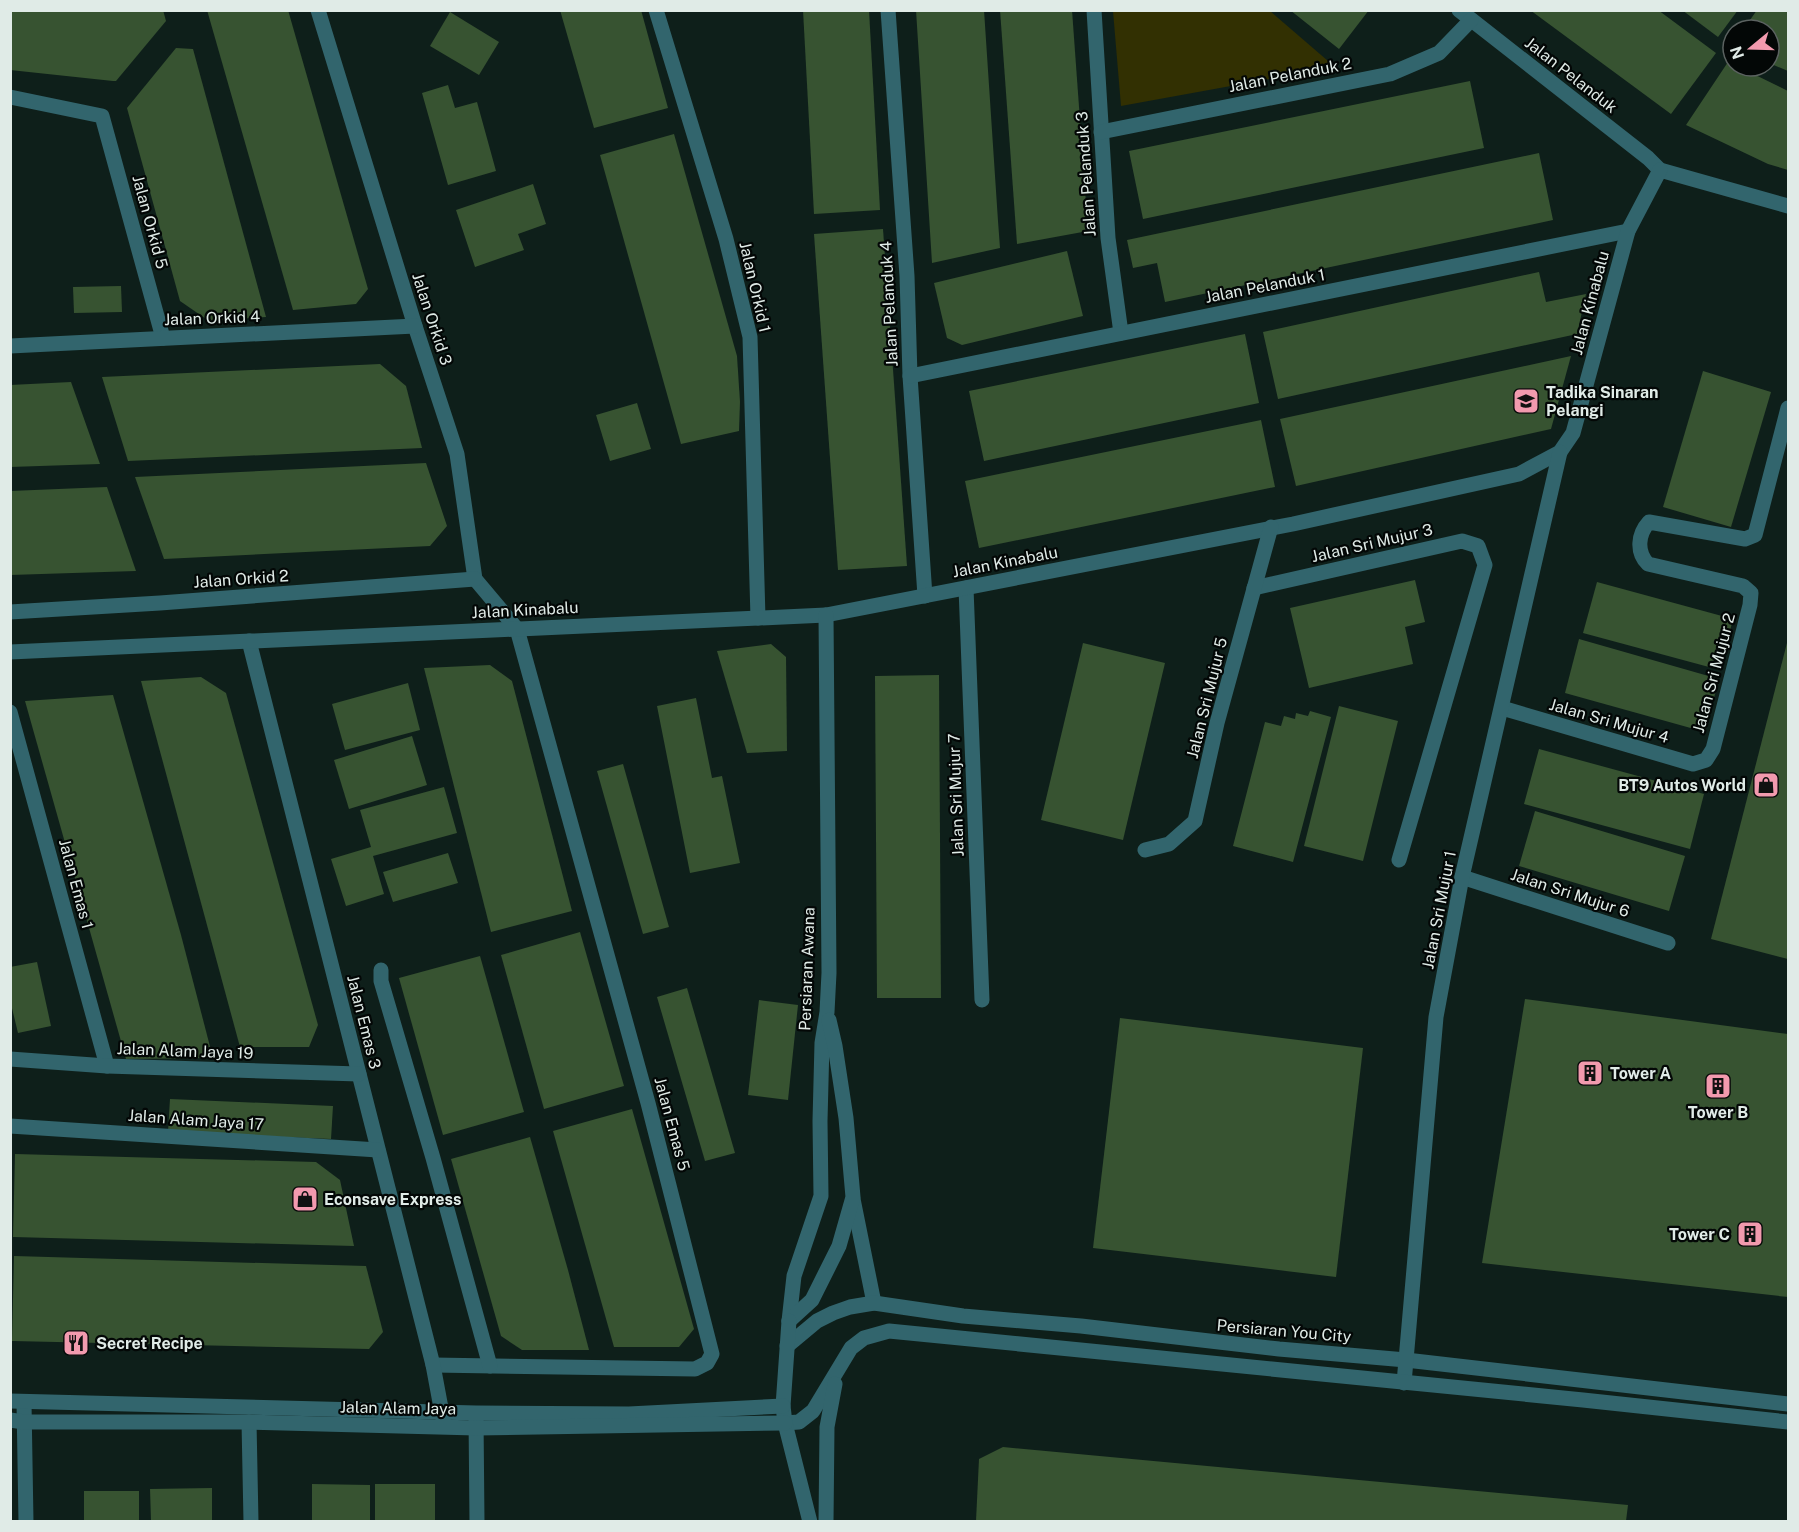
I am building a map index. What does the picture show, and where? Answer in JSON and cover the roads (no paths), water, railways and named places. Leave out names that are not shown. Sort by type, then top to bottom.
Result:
[{"type":"street","name":"Jalan Orkid 3","points":[[318,10],[415,326],[457,454],[475,579]]},
{"type":"street","name":"Jalan Orkid 1","points":[[656,10],[726,239],[750,337],[758,618]]},
{"type":"street","name":"Jalan Pelanduk 4","points":[[888,10],[907,276],[910,376],[925,596]]},
{"type":"street","name":"Jalan Pelanduk 3","points":[[1094,10],[1108,238],[1121,333]]},
{"type":"street","name":"Jalan Pelanduk","points":[[1459,10],[1648,158],[1660,170]]},
{"type":"street","name":"Jalan Pelanduk 2","points":[[1101,132],[1390,74],[1439,53],[1471,20]]},
{"type":"street","name":"Jalan Orkid 5","points":[[10,98],[102,116],[163,338]]},
{"type":"street","name":"Jalan Kinabalu","points":[[10,652],[826,615],[1271,527],[1519,474],[1560,452],[1573,433],[1628,231],[1660,170]]},
{"type":"street","points":[[1660,170],[1788,206]]},
{"type":"street","name":"Jalan Pelanduk 1","points":[[910,376],[1628,231]]},
{"type":"street","name":"Jalan Orkid 4","points":[[10,346],[415,326]]},
{"type":"street","name":"Jalan Sri Mujur 2","points":[[1706,760],[1713,749],[1750,605],[1751,593],[1743,586],[1648,564],[1642,558],[1639,547],[1643,528],[1649,522],[1745,539],[1755,535],[1788,408]]},
{"type":"street","name":"Jalan Sri Mujur 1","points":[[1404,1383],[1436,1017],[1462,877],[1560,452]]},
{"type":"street","name":"Jalan Sri Mujur 5","points":[[1145,850],[1169,844],[1195,821],[1217,723],[1271,527]]},
{"type":"street","name":"Jalan Sri Mujur 3","points":[[1254,588],[1462,541],[1478,546],[1485,565],[1399,860]]},
{"type":"street","points":[[475,579],[517,629]]},
{"type":"street","name":"Jalan Orkid 2","points":[[10,612],[475,579]]},
{"type":"street","name":"Jalan Sri Mujur 7","points":[[966,588],[982,1000]]},
{"type":"street","name":"Persiaran Awana","points":[[810,1521],[784,1423],[783,1406],[794,1276],[821,1196],[822,1054],[827,1012],[829,961],[826,615]]},
{"type":"street","name":"Jalan Emas 5","points":[[433,1365],[695,1369],[707,1363],[712,1354],[648,1103],[517,629]]},
{"type":"street","name":"Jalan Emas 3","points":[[249,641],[433,1365],[443,1420]]},
{"type":"street","name":"Jalan Sri Mujur 4","points":[[1502,708],[1693,764],[1706,760]]},
{"type":"street","name":"Jalan Emas 1","points":[[10,712],[107,1066]]},
{"type":"street","name":"Jalan Sri Mujur 6","points":[[1462,877],[1668,943]]},
{"type":"street","points":[[381,970],[381,981],[433,1158],[490,1366]]},
{"type":"street","points":[[827,1012],[835,1046],[846,1118],[853,1197],[874,1304]]},
{"type":"street","name":"Jalan Alam Jaya 19","points":[[10,1059],[107,1066],[359,1074]]},
{"type":"street","name":"Jalan Alam Jaya 17","points":[[10,1126],[378,1150]]},
{"type":"street","points":[[789,1321],[812,1300],[838,1246],[853,1197]]},
{"type":"street","name":"Persiaran You City","points":[[787,1346],[817,1321],[833,1312],[874,1304],[963,1316],[1406,1360],[1788,1404]]},
{"type":"street","points":[[784,1423],[799,1422],[813,1411],[850,1348],[864,1338],[889,1331],[1788,1422]]},
{"type":"street","points":[[826,1521],[827,1427],[840,1363]]},
{"type":"street","points":[[17,1401],[26,1521]]},
{"type":"street","name":"Jalan Alam Jaya","points":[[17,1401],[476,1421],[784,1423]]},
{"type":"street","name":"Jalan Alam Jaya","points":[[476,1421],[783,1406]]},
{"type":"street","name":"Jalan Alam Jaya","points":[[17,1421],[443,1420]]},
{"type":"street","points":[[476,1421],[477,1521]]},
{"type":"street","points":[[249,1422],[251,1521]]},
{"type":"place","name":"Tadika Sinaran Pelangi","points":[[1526,401]]},
{"type":"place","name":"BT9 Autos World","points":[[1766,785]]},
{"type":"place","name":"Tower A","points":[[1590,1073]]},
{"type":"place","name":"Tower B","points":[[1718,1086]]},
{"type":"place","name":"Econsave Express","points":[[305,1199]]},
{"type":"place","name":"Tower C","points":[[1750,1234]]},
{"type":"place","name":"Secret Recipe","points":[[76,1343]]}]
